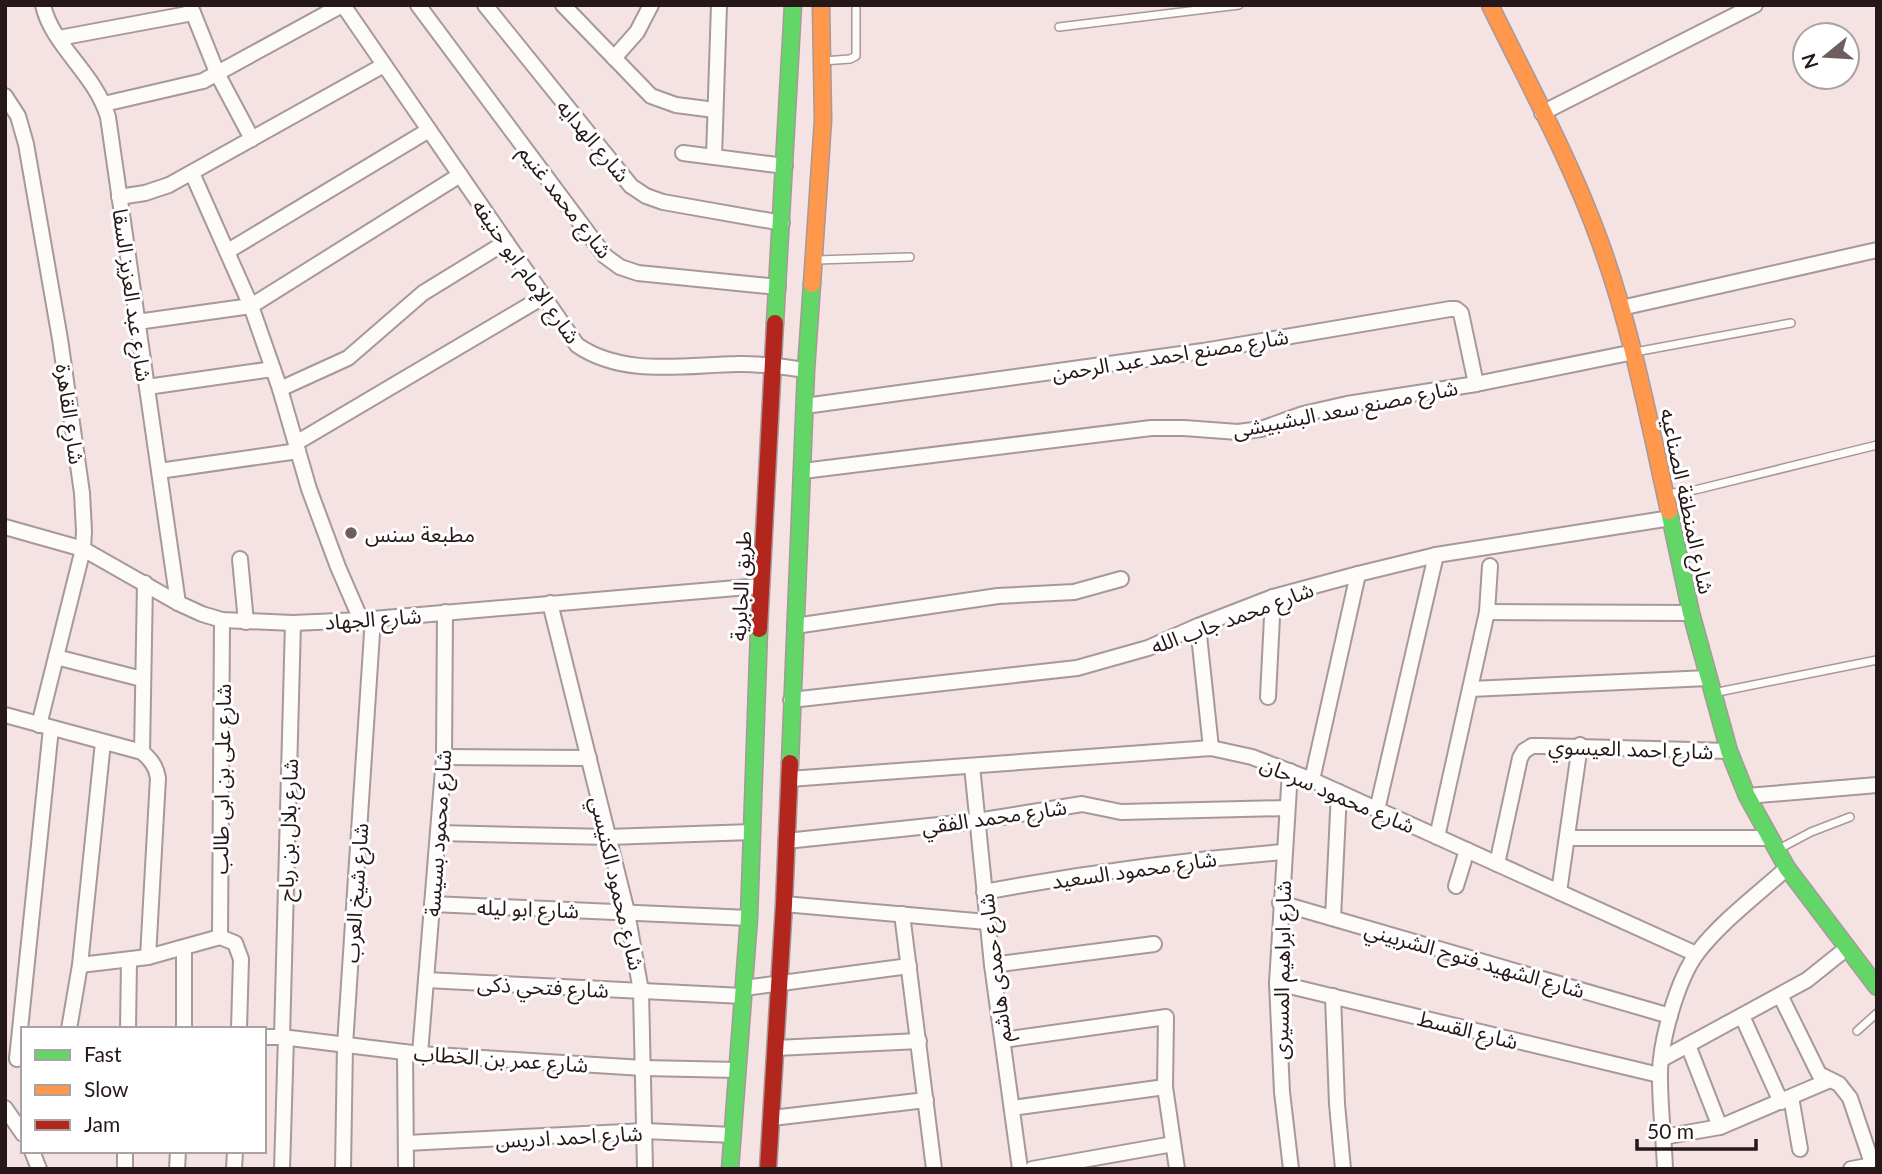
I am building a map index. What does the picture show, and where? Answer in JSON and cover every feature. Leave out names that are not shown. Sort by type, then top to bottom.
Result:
[{"type":"street","name":"شارع عبد العزيز السقا","points":[[43,5],[51,26],[97,89],[104,104],[178,603]]},
{"type":"street","points":[[104,104],[188,86],[218,75],[342,5]]},
{"type":"street","name":"شارع الإمام ابو حنيفه","points":[[342,5],[577,345],[592,356],[610,362],[676,368],[736,363],[806,370]]},
{"type":"street","name":"شارع محمد غنيم","points":[[418,5],[605,256],[620,267],[638,273],[778,287]]},
{"type":"street","name":"شارع الهدايه","points":[[485,5],[631,186],[646,196],[663,202],[782,223]]},
{"type":"street","points":[[563,5],[651,96],[676,105],[715,110]]},
{"type":"street","points":[[614,58],[637,32],[651,5]]},
{"type":"street","points":[[714,157],[719,5]]},
{"type":"street","name":"طريق الجابرية","points":[[730,1169],[749,918],[760,586],[793,5]]},
{"type":"street","points":[[768,1169],[784,904],[806,370],[823,120],[821,5]]},
{"type":"street","name":"شارع المنطقة الصناعيه","points":[[1490,5],[1573,176],[1600,243],[1621,308],[1634,352],[1691,613],[1729,751],[1747,796],[1787,868],[1877,987]]},
{"type":"street","points":[[1542,113],[1755,5]]},
{"type":"street","points":[[59,38],[192,9],[218,75],[253,139]]},
{"type":"street","points":[[119,197],[145,193],[169,185],[384,65]]},
{"type":"street","name":"شارع القاهرة","points":[[7,101],[18,116],[26,144],[60,339],[84,512],[83,550],[56,657],[45,727],[17,1059]]},
{"type":"street","points":[[228,251],[429,130]]},
{"type":"street","points":[[682,153],[785,166]]},
{"type":"street","points":[[192,173],[251,306],[280,389],[320,520],[367,619]]},
{"type":"street","points":[[137,322],[251,306],[460,176]]},
{"type":"street","points":[[280,389],[348,358],[423,293],[506,242]]},
{"type":"street","points":[[1621,308],[1877,250]]},
{"type":"street","points":[[159,471],[297,447],[543,297]]},
{"type":"street","name":"شارع مصنع احمد عبد الرحمن","points":[[805,406],[1203,351],[1450,309],[1461,313],[1476,384]]},
{"type":"street","name":"شارع مصنع سعد البشبيشى","points":[[803,471],[1151,428],[1238,432],[1261,429],[1303,414],[1347,404],[1476,384],[1634,352]]},
{"type":"street","points":[[147,387],[273,369]]},
{"type":"street","name":"شارع محمد جاب الله","points":[[792,700],[1077,668],[1148,648],[1273,597],[1357,574],[1436,555],[1671,519]]},
{"type":"street","name":"شارع الجهاد","points":[[5,527],[83,550],[202,614],[222,620],[246,622],[293,624],[367,619],[760,586]]},
{"type":"street","points":[[1377,810],[1436,555]]},
{"type":"street","points":[[240,559],[246,622]]},
{"type":"street","points":[[1437,837],[1486,612],[1490,566]]},
{"type":"street","points":[[1312,780],[1357,574]]},
{"type":"street","points":[[795,625],[998,596],[1074,592],[1121,579]]},
{"type":"street","points":[[142,751],[145,583]]},
{"type":"street","points":[[1268,697],[1273,597]]},
{"type":"street","name":"شارع محمود الكنيسي","points":[[550,603],[627,912],[641,991],[645,1169]]},
{"type":"street","name":"شارع محمود بسيسة","points":[[406,1169],[413,1053],[426,980],[444,757],[445,612]]},
{"type":"street","points":[[1486,612],[1691,613]]},
{"type":"street","name":"شارع شيخ العرب","points":[[343,1169],[345,1045],[367,619]]},
{"type":"street","name":"شارع على بن ابى طالب","points":[[220,937],[222,620]]},
{"type":"street","name":"شارع بلال بن رباح","points":[[282,1169],[293,624]]},
{"type":"street","points":[[1198,626],[1211,748]]},
{"type":"street","points":[[56,657],[142,680]]},
{"type":"street","points":[[1469,689],[1710,686]]},
{"type":"street","points":[[5,715],[142,751],[156,768],[158,778],[148,957]]},
{"type":"street","points":[[69,1027],[80,965],[103,742]]},
{"type":"street","points":[[1559,892],[1580,745]]},
{"type":"street","name":"شارع احمد العيسوي","points":[[1497,864],[1520,758],[1524,751],[1532,746],[1580,745],[1729,751]]},
{"type":"street","name":"شارع محمود سرحان","points":[[789,779],[1211,748],[1251,757],[1312,780],[1696,954]]},
{"type":"street","points":[[444,757],[589,758]]},
{"type":"street","name":"شارع حمدى هاشم","points":[[972,766],[992,965],[1020,1169]]},
{"type":"street","name":"شارع ابراهيم المسيرى","points":[[1290,771],[1277,983],[1281,1078],[1291,1169]]},
{"type":"street","points":[[1747,796],[1877,785]]},
{"type":"street","points":[[1333,918],[1339,792]]},
{"type":"street","name":"شارع محمد الفقي","points":[[786,841],[977,821],[1082,804],[1121,812],[1286,808]]},
{"type":"street","points":[[438,833],[608,837],[752,831]]},
{"type":"street","points":[[1567,838],[1773,844]]},
{"type":"street","points":[[1456,886],[1467,850]]},
{"type":"street","name":"شارع محمود السعيد","points":[[984,892],[1121,868],[1284,852]]},
{"type":"street","points":[[1665,1169],[1659,1075],[1679,984],[1696,954],[1710,938],[1787,868]]},
{"type":"street","name":"شارع الشهيد فتوح الشربيني","points":[[1280,903],[1670,1016]]},
{"type":"street","name":"شارع ابو ليله","points":[[432,904],[749,918]]},
{"type":"street","points":[[784,904],[988,922]]},
{"type":"street","points":[[902,914],[934,1169]]},
{"type":"street","points":[[80,965],[148,957],[220,937],[235,943],[241,959],[239,1027]]},
{"type":"street","points":[[992,965],[1154,944]]},
{"type":"street","points":[[184,948],[184,1027]]},
{"type":"street","points":[[1662,1059],[1807,979],[1847,948]]},
{"type":"street","points":[[128,1027],[129,960]]},
{"type":"street","name":"شارع فتحي ذكى","points":[[426,980],[641,991],[743,992],[779,984],[909,966]]},
{"type":"street","name":"شارع القسط","points":[[1277,983],[1659,1075]]},
{"type":"street","points":[[1780,995],[1819,1074],[1839,1084],[1850,1098],[1873,1167],[1851,1169]]},
{"type":"street","points":[[1333,996],[1337,1104],[1343,1169]]},
{"type":"street","points":[[1742,1016],[1786,1099],[1800,1149]]},
{"type":"street","points":[[1003,1040],[1166,1017],[1165,1087],[1177,1169]]},
{"type":"street","name":"شارع عمر بن الخطاب","points":[[266,1037],[413,1053],[643,1068],[738,1070]]},
{"type":"street","points":[[776,1048],[919,1041]]},
{"type":"street","points":[[1688,1045],[1720,1127]]},
{"type":"street","points":[[1663,1137],[1720,1127],[1830,1080]]},
{"type":"street","points":[[1012,1108],[1165,1087]]},
{"type":"street","points":[[772,1118],[926,1100]]},
{"type":"street","points":[[5,1108],[10,1121]]},
{"type":"street","name":"شارع احمد ادريس","points":[[406,1143],[645,1131],[733,1135]]},
{"type":"street","points":[[1032,1169],[1173,1144]]},
{"type":"lane","points":[[822,61],[856,56],[856,5]]},
{"type":"lane","points":[[1146,5],[1147,16]]},
{"type":"lane","points":[[1059,27],[1239,5]]},
{"type":"lane","points":[[813,260],[910,257]]},
{"type":"lane","points":[[1634,352],[1791,323]]},
{"type":"lane","points":[[1665,495],[1877,445]]},
{"type":"lane","points":[[1710,686],[1877,660]]},
{"type":"lane","points":[[1773,844],[1850,817]]},
{"type":"lane","points":[[1857,1031],[1877,1013]]},
{"type":"traffic: fast","points":[[775,323],[793,5]]},
{"type":"traffic: fast","points":[[790,763],[812,284]]},
{"type":"traffic: fast","points":[[1669,511],[1691,613],[1729,751],[1747,796],[1787,868],[1877,987]]},
{"type":"traffic: fast","points":[[730,1169],[749,918],[759,629]]},
{"type":"traffic: slow","points":[[812,284],[823,120],[821,5]]},
{"type":"traffic: slow","points":[[1490,5],[1562,152],[1600,242],[1631,342],[1669,511]]},
{"type":"traffic: jam","points":[[759,629],[775,323]]},
{"type":"traffic: jam","points":[[768,1169],[790,763]]},
{"type":"place","name":"مطبعة سنس","points":[[351,533]]}]
